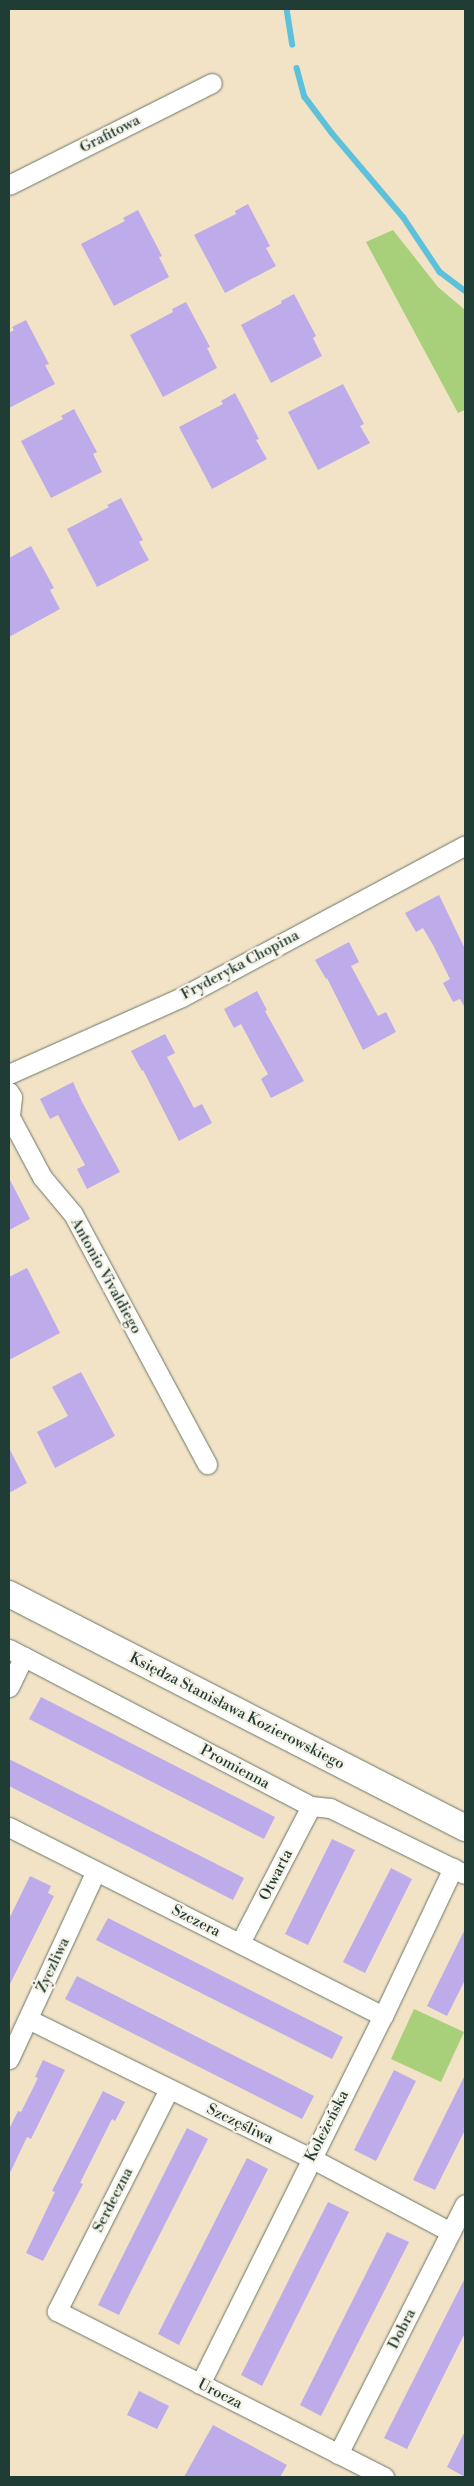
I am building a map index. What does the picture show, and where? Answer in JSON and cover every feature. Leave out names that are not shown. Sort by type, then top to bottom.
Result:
[{"type":"street","name":"Grafitowa","points":[[9,186],[212,83]]},
{"type":"street","name":"Fryderyka Chopina","points":[[9,1074],[182,996],[465,845]]},
{"type":"street","name":"Antonio Vivaldiego","points":[[9,1092],[12,1097],[10,1117],[42,1177],[73,1214],[207,1464]]},
{"type":"street","name":"Księdza Stanisława Kozierowskiego","points":[[9,1594],[465,1828]]},
{"type":"street","points":[[9,1687],[16,1652]]},
{"type":"street","name":"Promienna","points":[[16,1652],[311,1806],[330,1808],[459,1871]]},
{"type":"street","name":"Otwarta","points":[[240,1943],[311,1806]]},
{"type":"street","name":"Szczera","points":[[9,1827],[383,2016]]},
{"type":"street","name":"Życzliwa","points":[[9,2059],[96,1871]]},
{"type":"street","name":"Koleżeńska","points":[[200,2384],[311,2158],[459,1871]]},
{"type":"street","name":"Szczęśliwa","points":[[28,2019],[311,2158],[451,2232]]},
{"type":"street","name":"Serdeczna","points":[[57,2312],[169,2089]]},
{"type":"street","name":"Dobra","points":[[338,2454],[465,2204]]},
{"type":"street","name":"Urocza","points":[[57,2312],[384,2477]]},
{"type":"green space","points":[[393,230],[438,287],[465,310],[465,410],[458,413],[366,242]]},
{"type":"green space","points":[[414,2009],[464,2032],[441,2082],[391,2059]]},
{"type":"building","points":[[248,204],[270,246],[266,248],[276,266],[225,293],[194,235],[236,214],[235,211]]},
{"type":"building","points":[[138,210],[162,256],[159,257],[169,277],[114,306],[81,244],[125,221],[123,218]]},
{"type":"building","points":[[294,294],[316,336],[313,338],[322,356],[271,383],[241,325],[282,303],[281,301]]},
{"type":"building","points":[[186,302],[210,347],[207,348],[217,368],[163,397],[130,335],[173,312],[172,309]]},
{"type":"building","points":[[26,320],[49,364],[45,365],[55,384],[9,408],[9,333],[14,330],[12,327]]},
{"type":"building","points":[[343,384],[364,424],[360,426],[370,443],[318,470],[288,412]]},
{"type":"building","points":[[235,393],[259,439],[256,440],[267,459],[212,489],[179,427],[223,404],[221,401]]},
{"type":"building","points":[[74,409],[97,452],[93,454],[102,472],[51,498],[21,441],[63,419],[61,416]]},
{"type":"building","points":[[121,498],[143,540],[139,542],[149,560],[97,587],[67,529],[109,507],[107,505]]},
{"type":"building","points":[[31,546],[54,588],[50,590],[60,609],[9,637],[9,558]]},
{"type":"building","points":[[439,895],[465,949],[465,1008],[460,999],[453,1002],[443,983],[450,979],[423,928],[416,932],[405,913]]},
{"type":"building","points":[[349,942],[359,962],[351,966],[378,1016],[386,1012],[396,1032],[363,1050],[327,978],[315,960]]},
{"type":"building","points":[[257,991],[267,1010],[265,1011],[304,1081],[271,1098],[261,1079],[268,1074],[241,1024],[234,1028],[224,1009]]},
{"type":"building","points":[[165,1034],[175,1053],[167,1057],[194,1108],[202,1104],[212,1123],[179,1141],[143,1070],[131,1051]]},
{"type":"building","points":[[73,1082],[120,1172],[87,1189],[77,1169],[85,1165],[58,1115],[50,1119],[40,1099]]},
{"type":"building","points":[[9,1178],[30,1219],[9,1230]]},
{"type":"building","points":[[27,1268],[60,1333],[9,1360],[9,1277]]},
{"type":"building","points":[[81,1372],[115,1436],[55,1468],[37,1432],[68,1416],[52,1387]]},
{"type":"building","points":[[9,1448],[27,1483],[9,1493]]},
{"type":"building","points":[[41,1697],[275,1817],[264,1839],[29,1719]]},
{"type":"building","points":[[9,1759],[244,1878],[233,1900],[9,1786]]},
{"type":"building","points":[[332,1839],[355,1850],[308,1945],[285,1934]]},
{"type":"building","points":[[391,1868],[412,1879],[365,1973],[343,1962]]},
{"type":"building","points":[[30,1876],[51,1886],[48,1893],[54,1896],[9,1986],[9,1919]]},
{"type":"building","points":[[108,1918],[343,2037],[332,2059],[96,1940]]},
{"type":"building","points":[[465,1929],[465,1980],[447,2016],[427,2006]]},
{"type":"building","points":[[77,1976],[314,2096],[302,2119],[65,1999]]},
{"type":"building","points":[[43,2060],[65,2070],[31,2139],[27,2137],[9,2175],[9,2129],[18,2111],[21,2112],[38,2078],[35,2077]]},
{"type":"building","points":[[394,2070],[416,2081],[376,2161],[354,2150]]},
{"type":"building","points":[[465,2075],[465,2130],[435,2190],[413,2180]]},
{"type":"building","points":[[103,2091],[125,2102],[115,2121],[112,2119],[80,2183],[83,2184],[43,2261],[26,2253],[55,2192],[52,2191]]},
{"type":"building","points":[[187,2128],[208,2139],[119,2315],[98,2305]]},
{"type":"building","points":[[247,2158],[268,2169],[179,2345],[158,2334]]},
{"type":"building","points":[[328,2202],[349,2212],[262,2386],[241,2375]]},
{"type":"building","points":[[387,2232],[409,2242],[321,2416],[300,2405]]},
{"type":"building","points":[[465,2278],[465,2333],[407,2449],[384,2438]]},
{"type":"building","points":[[139,2391],[169,2406],[157,2429],[127,2415]]},
{"type":"building","points":[[213,2425],[287,2465],[280,2477],[184,2477]]},
{"type":"building","points":[[465,2431],[465,2477],[447,2467]]},
{"type":"waterway","points":[[287,9],[293,45]]},
{"type":"waterway","points":[[297,68],[305,97],[332,133],[404,218],[440,272],[465,291]]}]
